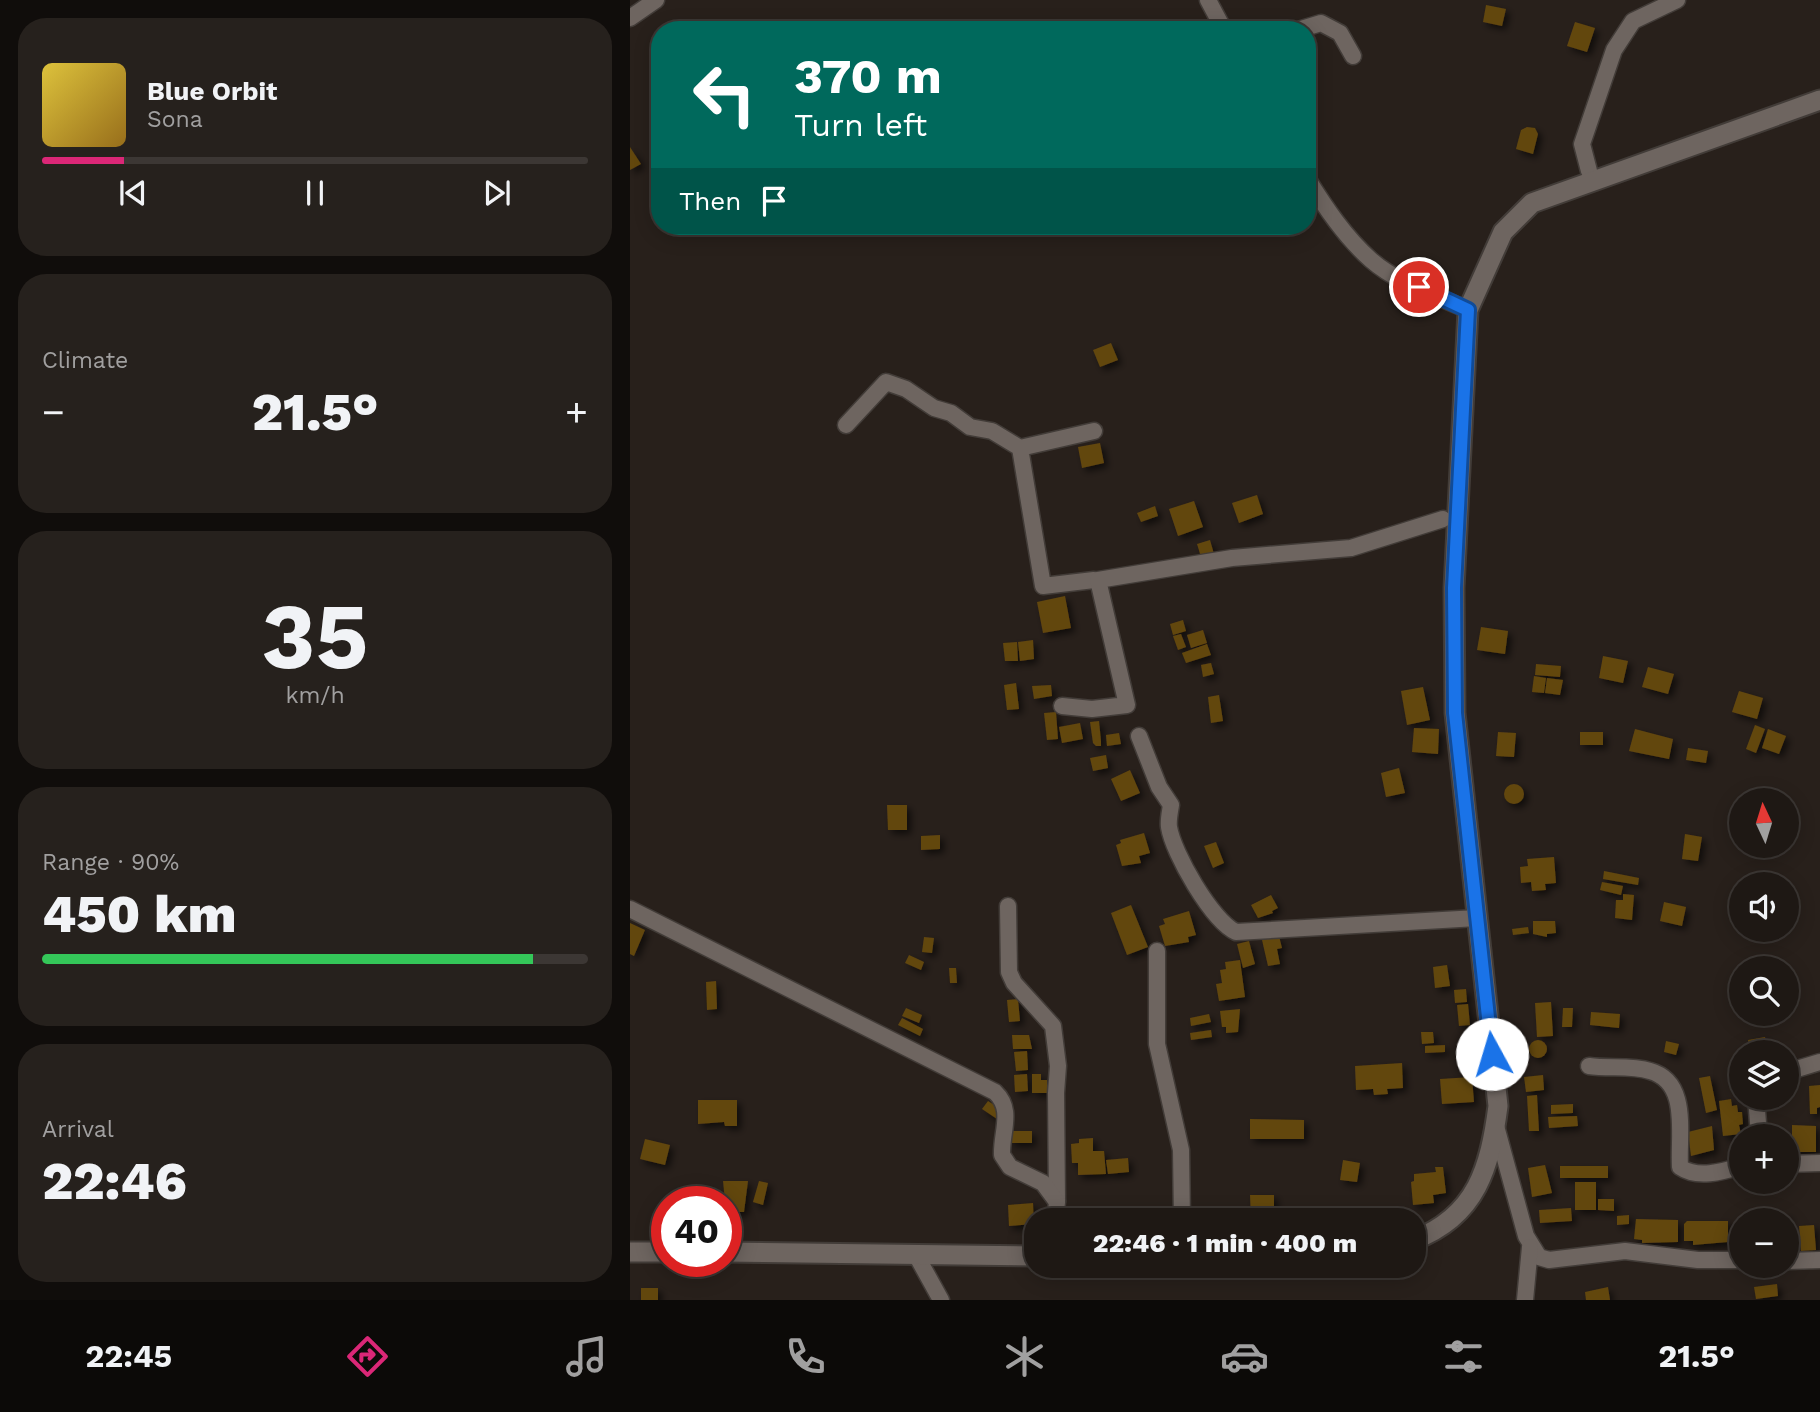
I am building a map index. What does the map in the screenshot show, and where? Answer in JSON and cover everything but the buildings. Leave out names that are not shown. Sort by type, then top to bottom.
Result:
[{"type":"street","points":[[630,18],[656,0]]},
{"type":"street","points":[[1208,0],[1219,21]]},
{"type":"street","points":[[1589,171],[1582,144],[1614,50],[1633,21],[1677,0]]},
{"type":"street","points":[[1316,25],[1321,23],[1340,33],[1353,56]]},
{"type":"street","points":[[1426,1235],[1455,1217],[1482,1182],[1493,1150],[1498,1106],[1455,713],[1454,588],[1468,310],[1503,232],[1532,203],[1820,100]]},
{"type":"street","points":[[1316,191],[1351,240],[1372,261],[1394,276],[1468,310]]},
{"type":"street","points":[[846,425],[886,382],[906,389],[934,408],[951,412],[970,427],[992,431],[1020,448],[1043,586],[1094,580]]},
{"type":"street","points":[[1062,706],[1092,709],[1127,705],[1098,580],[1232,558],[1351,548],[1443,519]]},
{"type":"street","points":[[1139,736],[1159,787],[1171,805],[1168,826],[1178,850],[1207,903],[1226,927],[1236,932],[1477,918]]},
{"type":"street","points":[[1008,906],[1009,972],[1014,983],[1053,1026],[1058,1066],[1056,1208]]},
{"type":"street","points":[[630,909],[995,1092],[1003,1099],[1007,1122],[1002,1155],[1010,1167],[1044,1183],[1057,1202]]},
{"type":"street","points":[[1157,951],[1157,1044],[1181,1150],[1182,1208]]},
{"type":"street","points":[[1799,1068],[1820,1062]]},
{"type":"street","points":[[1589,1066],[1649,1070],[1667,1079],[1678,1093],[1680,1167],[1688,1173],[1703,1174],[1729,1169]]},
{"type":"street","points":[[1496,1124],[1530,1247],[1525,1300]]},
{"type":"street","points":[[1799,1164],[1820,1163]]},
{"type":"street","points":[[1530,1247],[1539,1257],[1549,1260],[1625,1251],[1698,1260],[1729,1260]]},
{"type":"street","points":[[742,1251],[1024,1256]]},
{"type":"street","points":[[630,1252],[651,1252]]},
{"type":"street","points":[[915,1253],[941,1300]]},
{"type":"street","points":[[1799,1261],[1820,1260]]},
{"type":"route","points":[[1419,287],[1468,310],[1462,383],[1461,464],[1454,588],[1455,713],[1492,1054]]}]
